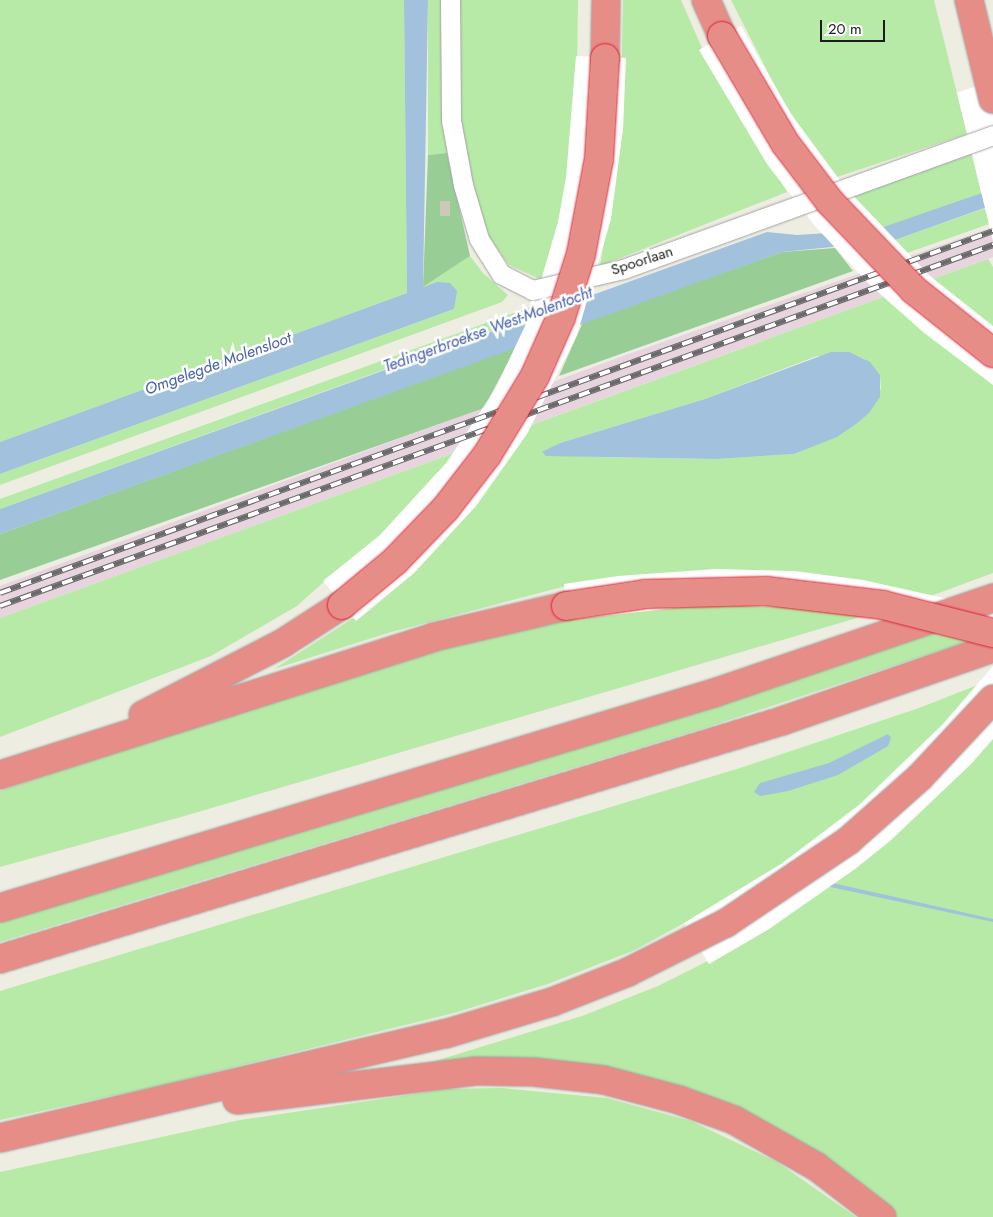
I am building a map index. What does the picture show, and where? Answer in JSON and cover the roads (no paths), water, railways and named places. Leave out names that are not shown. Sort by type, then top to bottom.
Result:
[{"type":"highway","points":[[78,749],[283,644],[342,604],[395,560],[446,508],[488,455],[535,376],[561,317],[581,254],[599,159],[605,58],[606,0]]},
{"type":"highway","points":[[706,0],[722,36],[785,143],[830,202],[914,290],[993,352]]},
{"type":"highway","points":[[969,0],[991,90]]},
{"type":"highway","points":[[0,776],[78,749],[434,637],[566,606],[678,592],[801,593],[902,609],[993,633]]},
{"type":"highway","points":[[0,908],[139,868],[714,693],[993,598]]},
{"type":"highway","points":[[0,959],[773,724],[993,648]]},
{"type":"highway","points":[[0,1138],[383,1050],[510,1016],[592,987],[694,940],[760,902],[848,841],[920,777],[993,699]]},
{"type":"highway","points":[[0,888],[139,868]]},
{"type":"highway","points":[[73,1122],[442,1073],[511,1071],[570,1075],[635,1086],[734,1120],[817,1167],[882,1217]]},
{"type":"street","name":"Spoorlaan","points":[[450,0],[451,120],[463,185],[479,239],[501,274],[532,290],[624,269],[993,135]]},
{"type":"water","name":"Omgelegde Molensloot","points":[[404,0],[428,0],[423,287],[437,282],[450,283],[457,291],[454,309],[0,474],[0,442],[407,293]]},
{"type":"water","points":[[993,189],[993,205],[892,241],[782,252],[0,534],[0,509],[767,232],[797,235],[875,230]]},
{"type":"water","points":[[831,352],[849,352],[870,362],[880,375],[880,397],[869,413],[837,437],[794,454],[716,459],[546,456],[542,452],[560,443],[705,399]]},
{"type":"water","points":[[888,734],[891,738],[888,746],[838,775],[788,791],[760,796],[754,792],[760,783],[829,763]]},
{"type":"water","points":[[828,882],[993,919],[993,922],[826,886]]},
{"type":"railway","points":[[0,593],[993,231]]},
{"type":"railway","points":[[0,606],[993,245]]},
{"type":"water label","name":"Tedingerbroekse West-Molentocht","points":[[488,330]]}]
